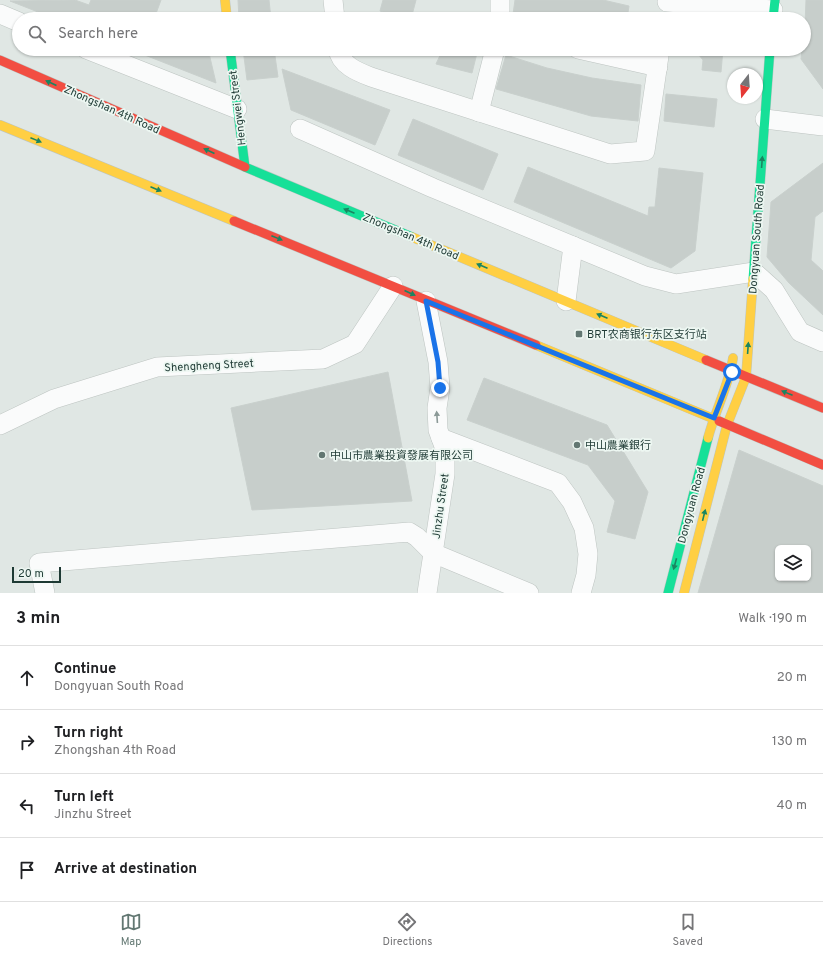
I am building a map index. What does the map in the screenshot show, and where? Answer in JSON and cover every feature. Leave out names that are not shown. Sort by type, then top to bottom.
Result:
[{"type":"main road","points":[[225,0],[226,12]]},
{"type":"main road","name":"Hengwei Street","points":[[231,56],[245,167]]},
{"type":"main road","name":"Dongyuan South Road","points":[[727,425],[746,377],[744,273],[765,119],[770,56]]},
{"type":"main road","name":"Zhongshan 4th Road","points":[[0,60],[245,167],[732,372],[823,408]]},
{"type":"main road","points":[[0,125],[714,418],[727,425],[823,465]]},
{"type":"main road","points":[[714,418],[732,372],[734,349]]},
{"type":"main road","name":"Dongyuan Road","points":[[668,593],[714,418]]},
{"type":"main road","name":"Dongyuan Road","points":[[684,593],[727,425]]},
{"type":"street","points":[[333,0],[334,12]]},
{"type":"street","points":[[500,0],[500,12]]},
{"type":"street","points":[[666,7],[769,9]]},
{"type":"street","points":[[0,14],[12,19]]},
{"type":"street","points":[[104,56],[237,109]]},
{"type":"street","points":[[341,56],[351,68],[371,77],[610,154],[645,151],[659,58],[641,56]]},
{"type":"street","points":[[479,112],[493,56]]},
{"type":"street","points":[[765,119],[823,126]]},
{"type":"street","points":[[300,129],[434,188],[644,276],[676,284],[744,273],[774,290],[800,332],[823,342]]},
{"type":"street","points":[[566,301],[573,246]]},
{"type":"street","name":"Shengheng Street","points":[[0,425],[54,399],[157,367],[323,359],[355,344],[393,286]]},
{"type":"street","name":"Jinzhu Street","points":[[426,301],[438,362],[440,388],[437,408],[438,430],[445,449],[445,474],[427,593]]},
{"type":"street","points":[[441,438],[558,483],[572,502],[584,528],[588,554],[586,575],[581,593]]},
{"type":"street","points":[[45,593],[40,563],[408,532],[417,537],[433,553],[508,590],[529,593]]},
{"type":"building","points":[[75,0],[89,5],[91,0],[161,0],[157,12],[38,12],[10,1]]},
{"type":"building","points":[[238,0],[269,0],[270,12],[239,12]]},
{"type":"building","points":[[383,0],[416,0],[413,12],[380,11]]},
{"type":"building","points":[[515,0],[603,0],[629,6],[628,12],[513,12]]},
{"type":"building","points":[[806,0],[823,0],[823,89],[801,59],[801,56],[811,56],[811,12],[806,12]]},
{"type":"building","points":[[147,56],[210,56],[216,83]]},
{"type":"building","points":[[244,56],[275,56],[278,77],[247,80]]},
{"type":"building","points":[[440,56],[476,56],[472,73],[436,64]]},
{"type":"building","points":[[506,56],[547,68],[592,78],[641,85],[638,121],[591,116],[496,89]]},
{"type":"building","points":[[700,56],[722,56],[721,72],[702,70],[703,60]]},
{"type":"building","points":[[282,69],[390,110],[375,145],[291,110]]},
{"type":"building","points":[[666,94],[717,99],[714,127],[664,121]]},
{"type":"building","points":[[413,119],[498,154],[483,190],[398,155]]},
{"type":"building","points":[[823,163],[823,211],[815,217],[811,260],[823,271],[823,315],[789,283],[767,257],[771,202]]},
{"type":"building","points":[[528,167],[648,216],[649,207],[655,207],[659,168],[703,173],[695,251],[671,268],[514,202]]},
{"type":"building","name":"中山市農業投資發展有限公司","points":[[388,372],[412,501],[252,510],[231,408]]},
{"type":"building","name":"中山農業銀行","points":[[484,378],[607,425],[648,492],[635,539],[607,532],[615,501],[588,465],[467,420]]},
{"type":"building","points":[[739,450],[823,486],[823,593],[698,593]]},
{"type":"traffic: fast","points":[[774,12],[775,0]]},
{"type":"traffic: fast","points":[[231,56],[245,167],[412,237]]},
{"type":"traffic: fast","points":[[753,279],[769,56]]},
{"type":"traffic: fast","points":[[668,593],[708,438]]},
{"type":"traffic: slow","points":[[225,0],[226,12]]},
{"type":"traffic: slow","points":[[0,125],[234,221]]},
{"type":"traffic: slow","points":[[412,237],[706,360]]},
{"type":"traffic: slow","points":[[684,593],[727,425],[746,377],[753,279]]},
{"type":"traffic: slow","points":[[536,345],[719,421]]},
{"type":"traffic: slow","points":[[708,438],[733,358]]},
{"type":"traffic: jam","points":[[0,60],[245,167]]},
{"type":"traffic: jam","points":[[234,221],[536,345]]},
{"type":"traffic: jam","points":[[706,360],[823,408]]},
{"type":"traffic: jam","points":[[719,421],[823,465]]},
{"type":"place","name":"BRT农商银行东区支行站","points":[[579,334]]},
{"type":"place","name":"中山農業銀行","points":[[577,445]]},
{"type":"place","name":"中山市農業投資發展有限公司","points":[[322,455]]},
{"type":"route","points":[[440,388],[438,362],[426,301],[714,418],[732,372]]}]
